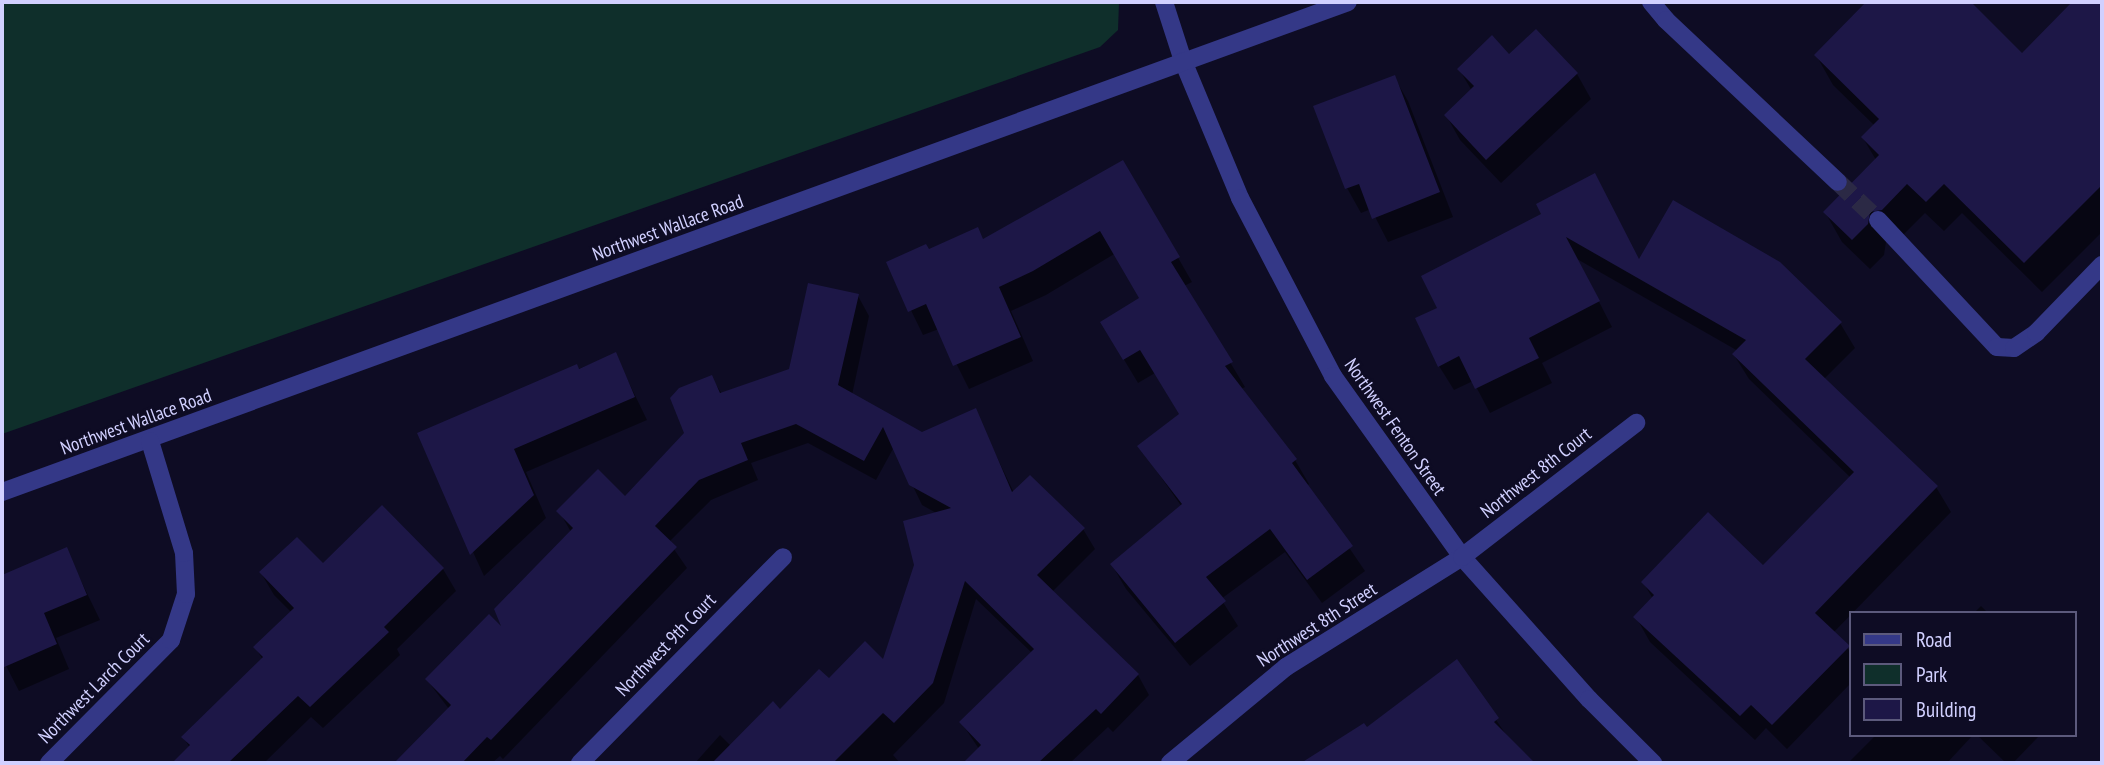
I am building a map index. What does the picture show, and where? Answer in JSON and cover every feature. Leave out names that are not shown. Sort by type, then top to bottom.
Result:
[{"type":"street","name":"Northwest Fenton Street","points":[[1164,2],[1183,61],[1240,198],[1333,376],[1462,557],[1589,699],[1653,763]]},
{"type":"street","name":"Northwest Wallace Road","points":[[2,492],[1348,2]]},
{"type":"street","points":[[1651,2],[1666,20],[1838,182]]},
{"type":"street","points":[[1878,220],[1997,347],[2014,348],[2036,333],[2102,265]]},
{"type":"street","name":"Northwest 8th Court","points":[[1462,557],[1636,423]]},
{"type":"street","name":"Northwest Larch Court","points":[[50,763],[171,640],[186,594],[184,553],[150,440]]},
{"type":"street","name":"Northwest 9th Court","points":[[580,763],[783,557]]},
{"type":"street","name":"Northwest 8th Street","points":[[1170,763],[1286,667],[1462,557]]},
{"type":"green space","points":[[2,2],[1119,2],[1118,30],[1100,47],[2,434]]},
{"type":"building","points":[[1866,2],[1971,2],[2022,53],[2072,2],[2102,2],[2102,185],[2024,263],[1944,184],[1926,202],[1907,184],[1882,210],[1870,212],[1868,224],[1852,240],[1823,212],[1879,155],[1861,137],[1879,119],[1814,55]]},
{"type":"building","points":[[1536,29],[1578,73],[1486,160],[1444,115],[1474,86],[1457,69],[1492,35],[1509,54]]},
{"type":"building","points":[[1395,75],[1440,192],[1372,219],[1359,184],[1345,189],[1313,106]]},
{"type":"building","points":[[1123,160],[1180,257],[1171,262],[1233,362],[1225,366],[1297,459],[1292,463],[1353,546],[1307,580],[1270,529],[1206,577],[1226,601],[1175,643],[1110,564],[1182,504],[1137,446],[1179,414],[1140,350],[1123,360],[1100,322],[1139,298],[1100,231],[1033,271],[999,287],[1021,337],[953,366],[926,304],[908,312],[886,262],[926,244],[929,249],[978,227],[983,239]]},
{"type":"building","points":[[1595,173],[1639,259],[1673,200],[1780,262],[1842,322],[1805,359],[1938,486],[1815,613],[1848,644],[1848,648],[1772,725],[1751,705],[1740,716],[1633,617],[1654,595],[1641,582],[1708,512],[1763,565],[1854,472],[1732,354],[1746,340],[1566,237],[1600,301],[1529,338],[1539,358],[1475,389],[1459,356],[1438,367],[1415,318],[1437,308],[1421,276],[1541,214],[1536,204]]},
{"type":"building","points":[[808,283],[859,294],[838,385],[922,432],[976,408],[1012,492],[1030,475],[1085,528],[1037,575],[1139,674],[1101,714],[1096,709],[1038,763],[963,763],[981,745],[959,722],[1034,649],[965,581],[933,683],[894,723],[883,713],[833,763],[712,763],[773,701],[780,709],[819,669],[829,678],[865,641],[883,659],[914,565],[903,521],[951,508],[909,485],[883,427],[864,461],[796,424],[741,443],[748,460],[699,480],[655,526],[677,547],[491,740],[487,737],[462,763],[394,763],[451,705],[425,679],[489,614],[501,626],[494,609],[573,528],[556,511],[598,469],[625,496],[684,433],[670,398],[679,388],[712,375],[720,393],[789,369]]},
{"type":"building","points":[[616,352],[635,397],[514,449],[534,495],[470,555],[417,433],[577,364],[579,369]]},
{"type":"building","points":[[382,505],[444,568],[384,627],[389,632],[310,707],[298,696],[228,763],[172,763],[190,745],[181,737],[263,657],[253,647],[294,608],[259,572],[297,537],[323,563]]},
{"type":"building","points":[[67,547],[87,595],[44,613],[57,644],[2,668],[2,575]]},
{"type":"building","points":[[1457,659],[1499,718],[1494,722],[1535,763],[1301,763],[1364,723],[1367,727]]},
{"type":"tunnel","points":[[1838,182],[1878,220]]}]
